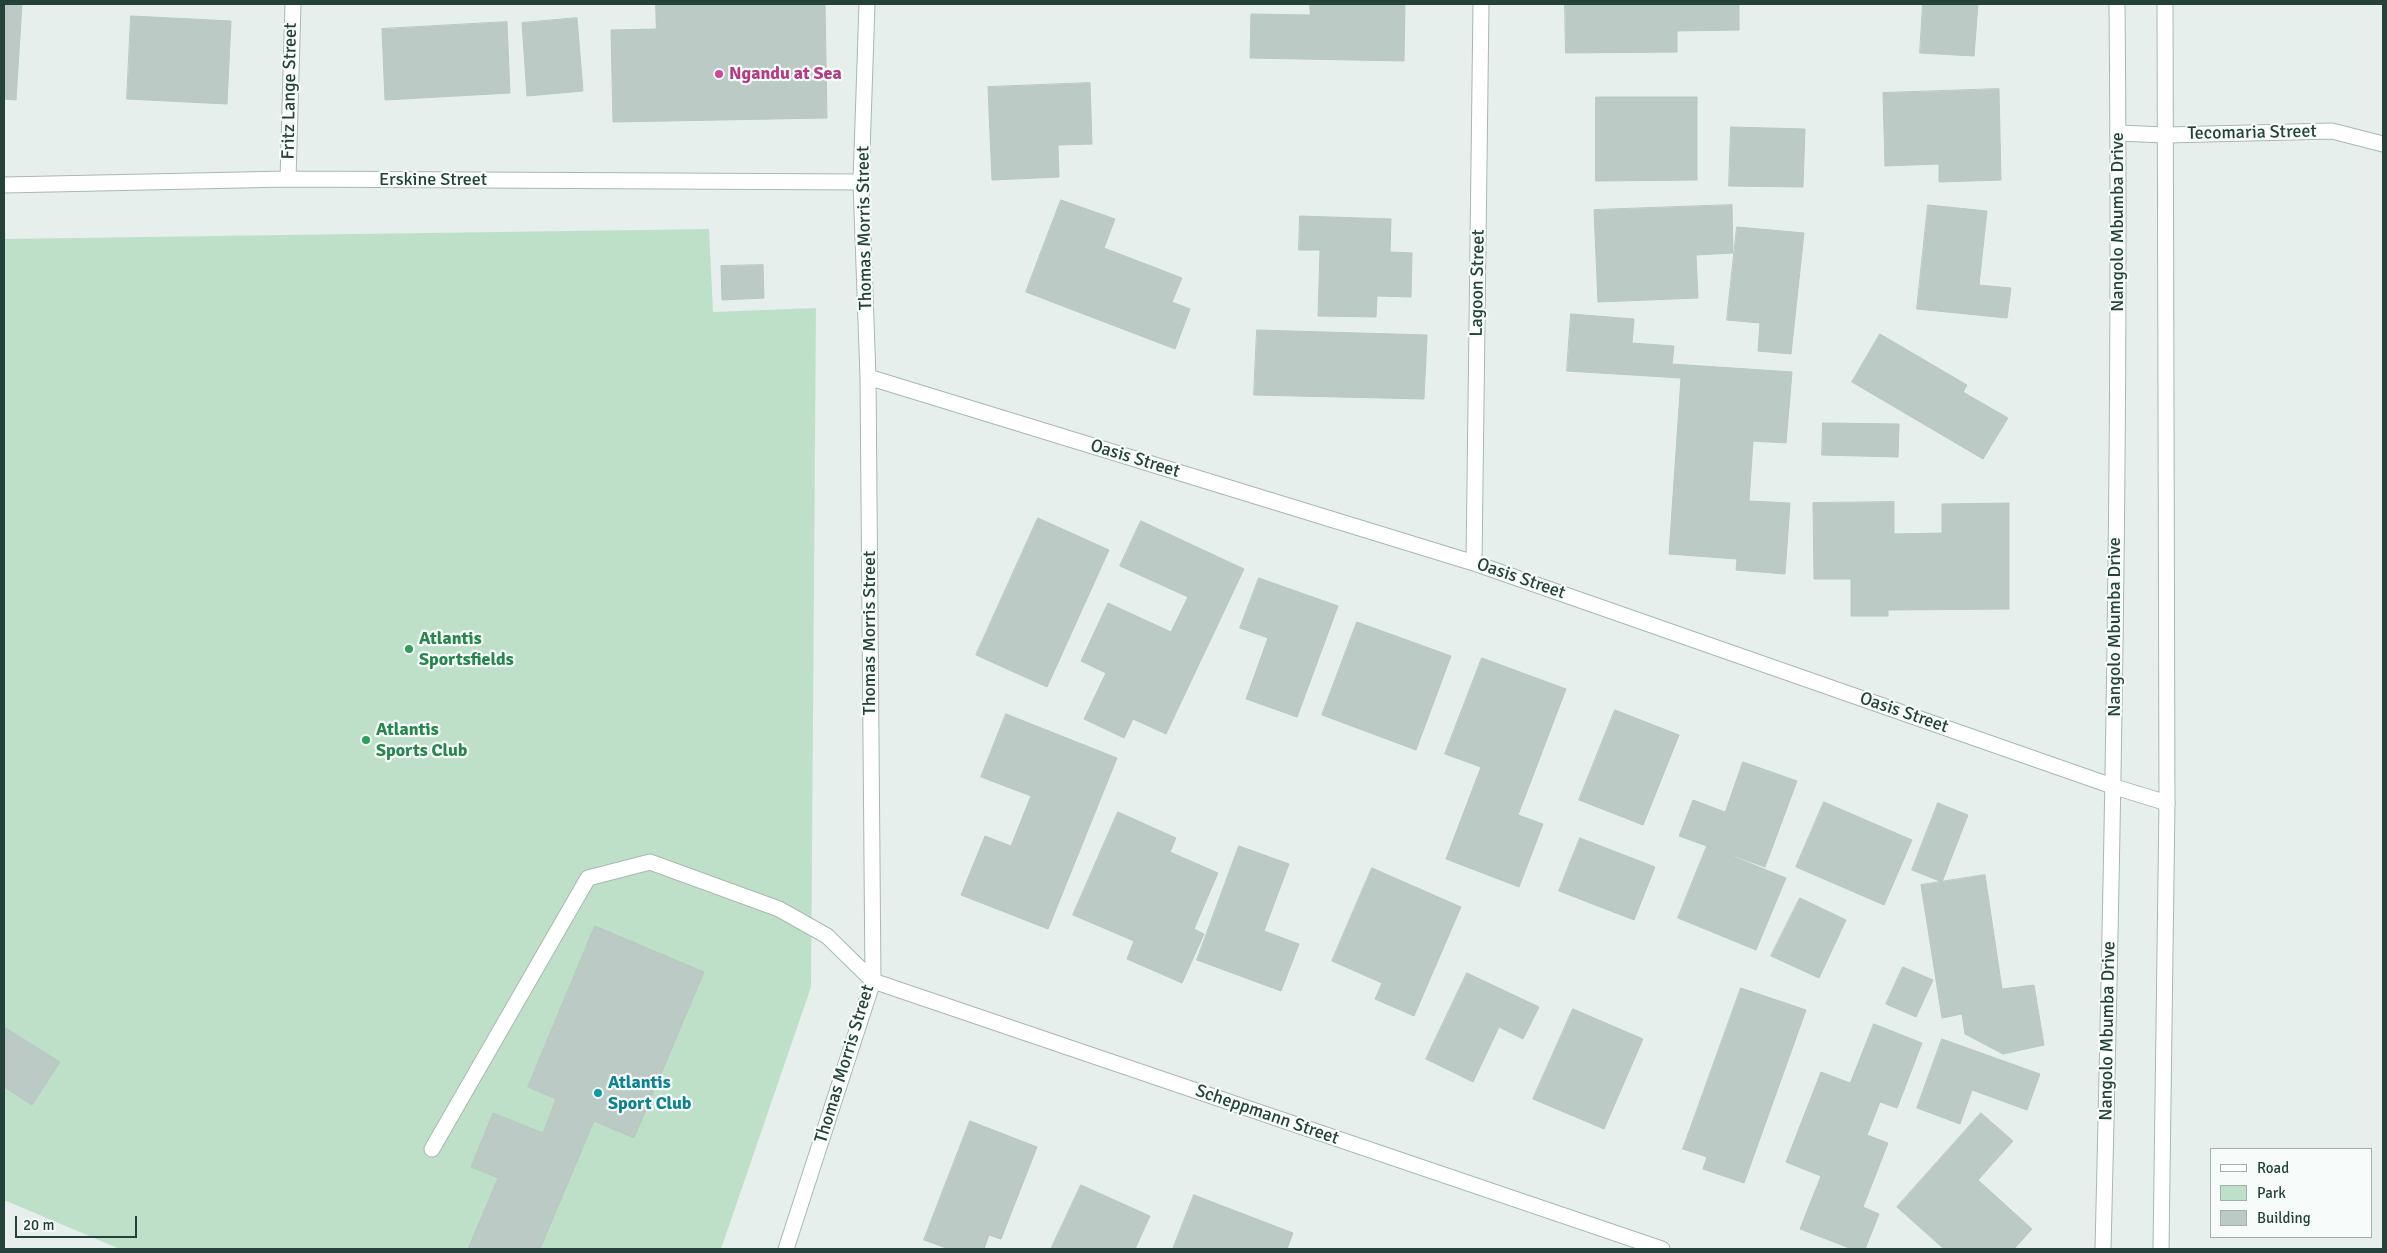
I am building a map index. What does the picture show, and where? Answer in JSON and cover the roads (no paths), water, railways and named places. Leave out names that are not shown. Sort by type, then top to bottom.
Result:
[{"type":"street","name":"Fritz Lange Street","points":[[288,179],[292,4]]},
{"type":"street","name":"Thomas Morris Street","points":[[786,1249],[872,980],[868,377],[862,182],[868,4]]},
{"type":"street","name":"Lagoon Street","points":[[1474,563],[1481,4]]},
{"type":"street","name":"Nangolo Mbumba Drive","points":[[2103,1249],[2114,787],[2117,4]]},
{"type":"street","points":[[2161,1249],[2167,803],[2165,4]]},
{"type":"street","name":"Tecomaria Street","points":[[2118,133],[2332,131],[2383,144]]},
{"type":"street","name":"Erskine Street","points":[[4,185],[288,179],[862,182]]},
{"type":"street","name":"Oasis Street","points":[[868,377],[1474,563],[2114,787],[2167,803]]},
{"type":"street","points":[[432,1149],[588,878],[650,862],[779,909],[827,936],[872,980]]},
{"type":"street","name":"Scheppmann Street","points":[[872,980],[1662,1249]]},
{"type":"place","name":"Ngandu at Sea","points":[[719,74]]},
{"type":"place","name":"Atlantis Sportsfields","points":[[409,649]]},
{"type":"place","name":"Atlantis Sports Club","points":[[366,740]]},
{"type":"place","name":"Atlantis Sport Club","points":[[598,1093]]}]
